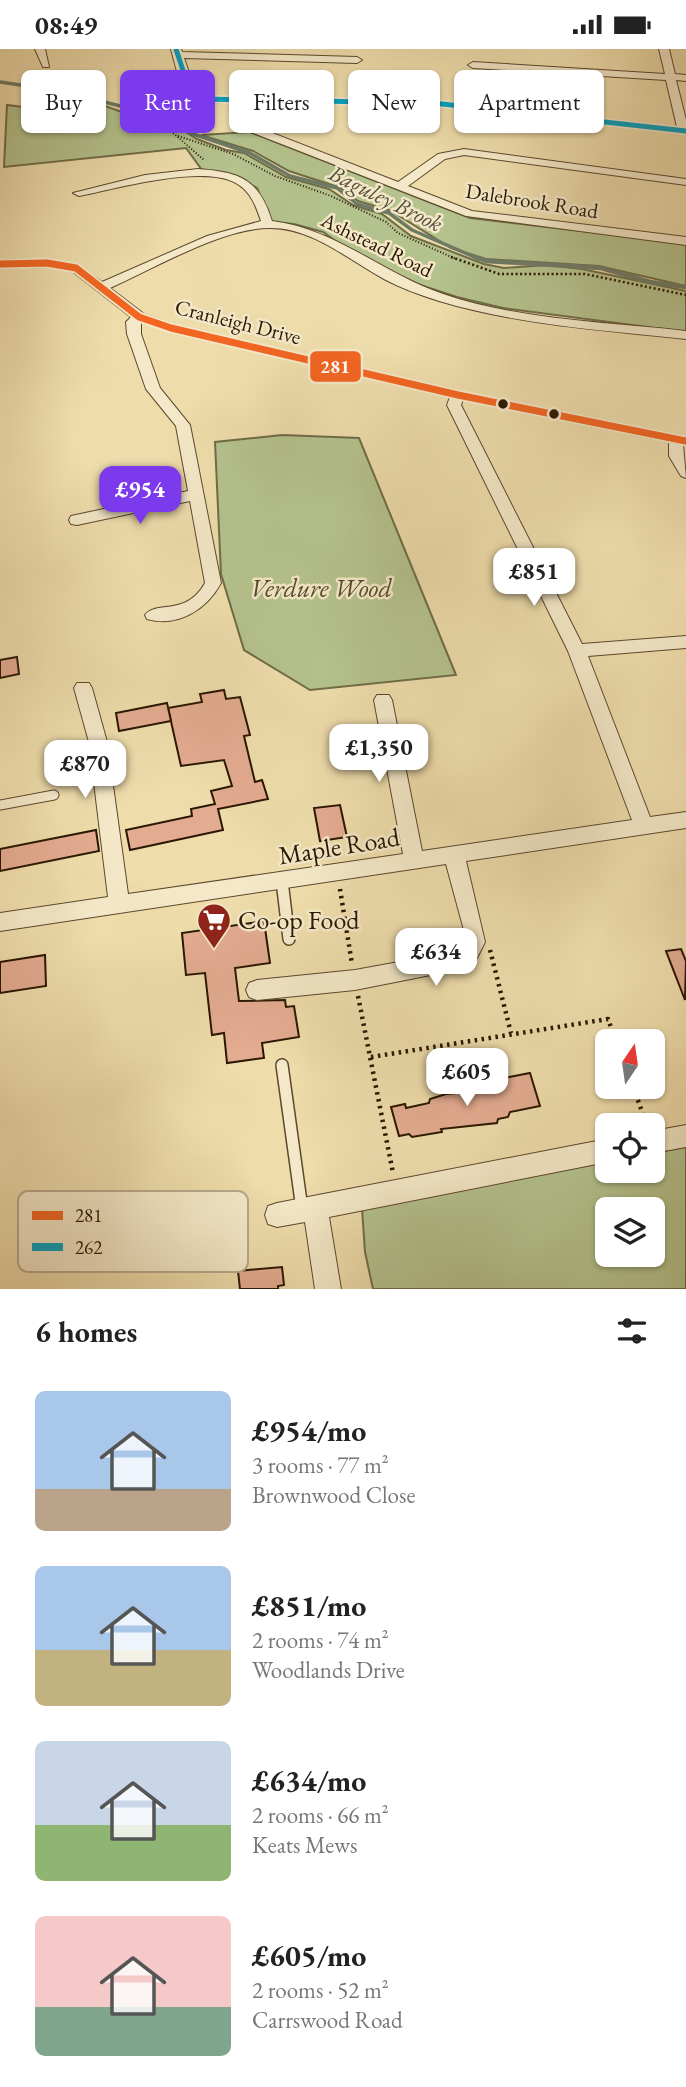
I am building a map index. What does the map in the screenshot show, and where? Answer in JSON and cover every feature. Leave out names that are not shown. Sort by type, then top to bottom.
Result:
[{"type":"street","points":[[40,49],[46,65]]},
{"type":"street","points":[[334,101],[433,103],[685,131],[664,49]]},
{"type":"street","points":[[183,70],[177,52],[357,60]]},
{"type":"street","points":[[473,65],[686,78]]},
{"type":"street","name":"Dalebrook Road","points":[[262,133],[484,217],[686,241]]},
{"type":"street","points":[[399,187],[442,156],[464,152],[686,182]]},
{"type":"street","points":[[79,193],[188,172],[210,171],[237,179],[255,191],[267,223]]},
{"type":"street","name":"Ashstead Road","points":[[102,287],[232,232],[267,223],[315,234],[358,261],[410,286],[472,306],[537,317],[686,335]]},
{"type":"street","name":"Cranleigh Drive","points":[[0,264],[47,263],[76,268],[139,317],[171,328],[458,395],[681,440]]},
{"type":"street","points":[[139,317],[133,322],[134,334],[153,389],[183,425],[194,495],[213,583],[205,600],[191,608],[153,615]]},
{"type":"street","points":[[458,395],[454,405],[577,651],[644,826]]},
{"type":"street","points":[[681,440],[676,456],[686,473]]},
{"type":"street","points":[[77,520],[194,495]]},
{"type":"street","points":[[577,651],[686,642]]},
{"type":"street","points":[[83,688],[98,742],[119,905]]},
{"type":"street","points":[[383,699],[414,861]]},
{"type":"street","name":"Maple Road","points":[[0,922],[686,820]]},
{"type":"street","points":[[257,990],[355,980],[466,959],[474,945],[475,934],[454,855]]},
{"type":"street","points":[[665,1140],[686,1136]]},
{"type":"street","points":[[277,1216],[595,1152]]},
{"type":"street","points":[[309,1209],[328,1289]]},
{"type":"lane","points":[[0,805],[54,795]]},
{"type":"lane","points":[[282,881],[289,939]]},
{"type":"lane","points":[[282,1065],[309,1209]]},
{"type":"path","points":[[174,133],[211,166],[210,171]]},
{"type":"path","points":[[178,136],[233,154],[275,176],[331,196],[386,222],[398,233],[443,254],[499,274],[585,274],[686,295]]},
{"type":"path","points":[[474,945],[491,950],[511,1033]]},
{"type":"path","points":[[396,1192],[371,1057],[608,1019],[612,1029]]},
{"type":"green space","points":[[7,105],[21,107],[21,133],[106,133],[106,106],[120,111],[120,133],[188,133],[226,150],[244,153],[286,177],[329,189],[353,205],[382,214],[411,236],[484,264],[504,268],[547,265],[582,269],[686,291],[686,332],[503,308],[408,281],[348,250],[323,232],[294,224],[271,222],[257,188],[228,173],[202,170],[186,148],[4,167]]},
{"type":"green space","points":[[253,133],[470,218],[686,243],[686,286],[599,266],[486,259],[451,248],[391,211],[358,201],[341,188],[289,171],[253,151],[201,135]]},
{"type":"green space","name":"Verdure Wood","points":[[282,435],[359,438],[456,675],[310,690],[244,650],[221,574],[215,442]]},
{"type":"green space","points":[[686,1147],[686,1289],[373,1289],[365,1252],[362,1208],[377,1201],[595,1163],[595,1183],[665,1183],[665,1151]]},
{"type":"building","points":[[17,657],[19,674],[0,678],[0,660]]},
{"type":"building","points":[[224,690],[226,699],[240,697],[250,735],[244,736],[255,782],[262,780],[268,799],[218,809],[223,830],[130,850],[126,830],[192,816],[191,809],[215,804],[211,791],[232,786],[224,760],[181,766],[168,708],[202,702],[200,694]]},
{"type":"building","points":[[167,703],[171,721],[119,731],[116,713]]},
{"type":"building","points":[[340,805],[347,837],[320,841],[314,808]]},
{"type":"building","points":[[96,830],[99,851],[0,871],[0,849]]},
{"type":"building","points":[[264,921],[270,963],[235,968],[239,1001],[285,1000],[286,1007],[294,1006],[299,1037],[262,1043],[264,1058],[227,1063],[224,1033],[212,1035],[205,973],[186,975],[182,933]]},
{"type":"building","points":[[681,949],[686,961],[685,1000],[666,951]]},
{"type":"building","points":[[45,955],[46,986],[0,993],[0,962]]},
{"type":"building","points":[[530,1073],[540,1106],[510,1112],[508,1117],[498,1119],[497,1123],[441,1129],[442,1132],[412,1137],[409,1134],[399,1136],[391,1107],[405,1104],[406,1108],[429,1103],[430,1099],[446,1094],[486,1090],[501,1085],[499,1079]]},
{"type":"building","points":[[282,1267],[284,1285],[278,1286],[278,1289],[240,1289],[238,1272]]},
{"type":"waterway","name":"Baguley Brook","points":[[0,82],[61,91],[148,113],[190,133],[250,153],[290,176],[337,188],[357,204],[389,213],[412,230],[479,259]]},
{"type":"waterway","name":"Baguley Brook","points":[[475,257],[486,261],[601,268],[650,282],[686,287]]},
{"type":"transit line","name":"262","points":[[176,49],[191,95],[197,99],[433,103],[686,131]]},
{"type":"transit line","name":"281","points":[[0,264],[47,263],[76,268],[139,317],[171,328],[458,395],[686,441]]},
{"type":"place","name":"Co-op Food","points":[[214,950]]}]
